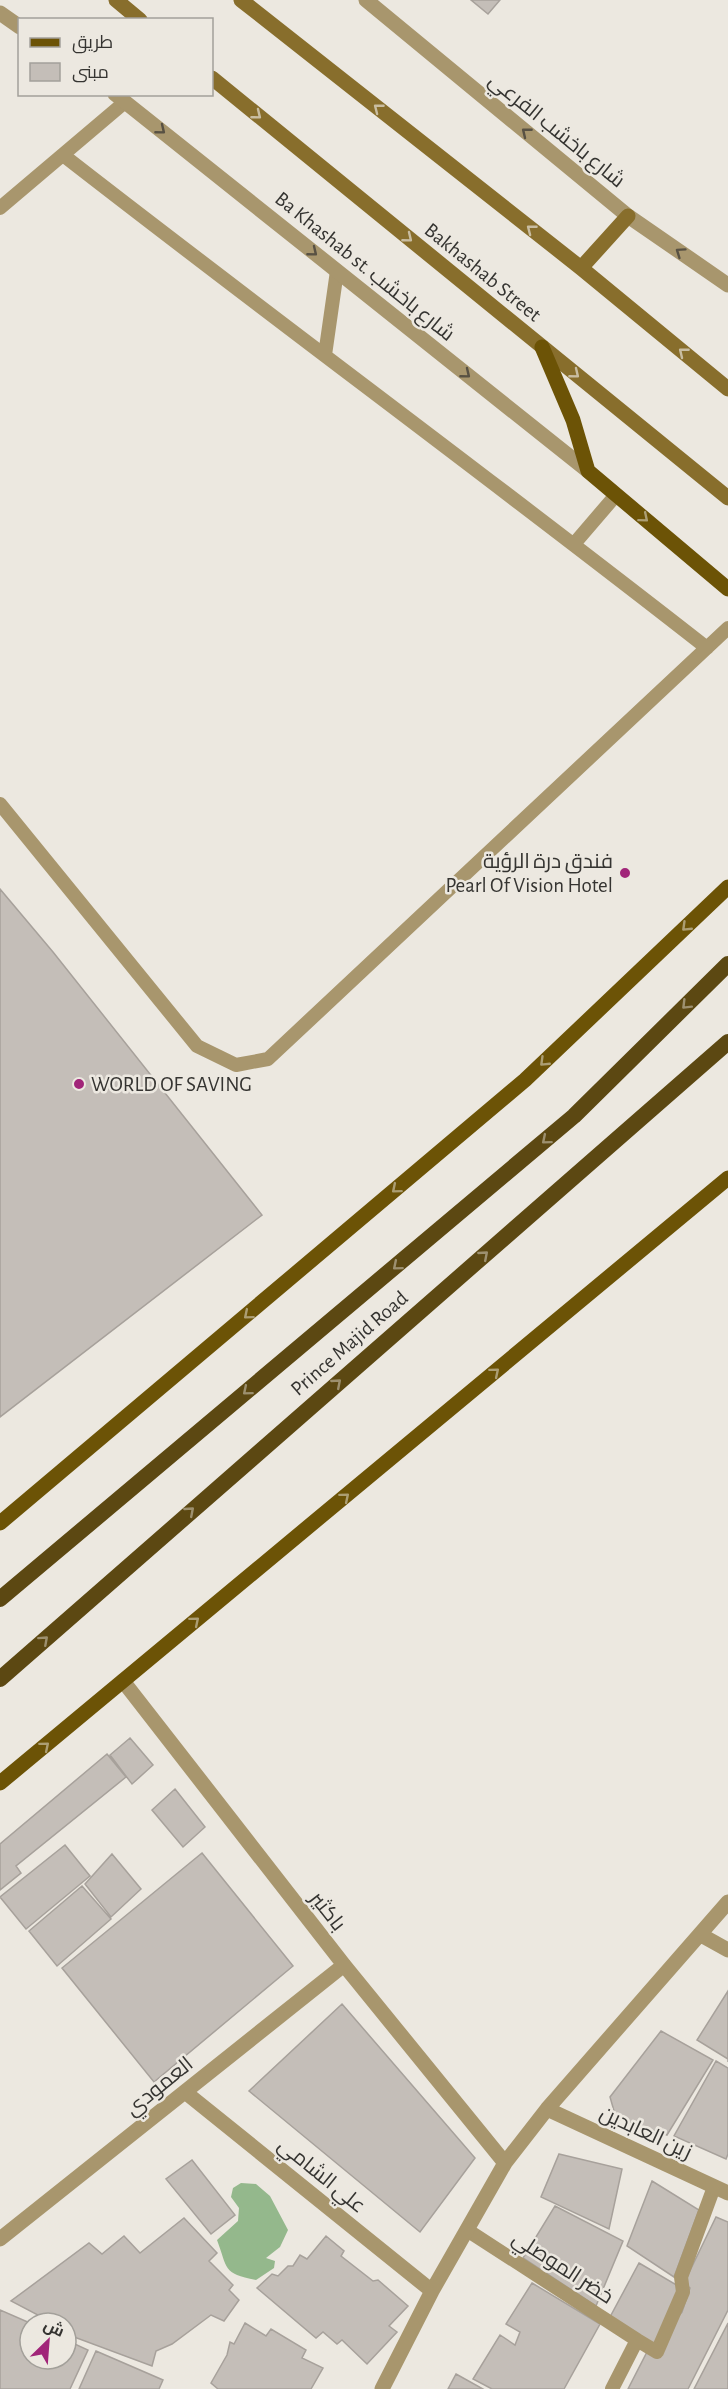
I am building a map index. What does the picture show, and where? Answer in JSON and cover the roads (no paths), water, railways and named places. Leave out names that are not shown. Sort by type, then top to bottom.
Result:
[{"type":"highway","name":"Prince Majid Road","points":[[0,1599],[574,1116],[728,964]]},
{"type":"highway","name":"Prince Majid Road","points":[[0,1678],[728,1042]]},
{"type":"main road","points":[[116,0],[138,18]]},
{"type":"main road","points":[[241,0],[581,268],[728,389]]},
{"type":"main road","name":"Bakhashab Street","points":[[213,79],[728,498]]},
{"type":"main road","points":[[581,268],[628,216]]},
{"type":"main road","points":[[542,347],[573,420],[588,471],[728,589]]},
{"type":"main road","points":[[0,1523],[525,1080],[728,887]]},
{"type":"main road","points":[[0,1783],[728,1178]]},
{"type":"street","name":"شارع باخشب الفرعي","points":[[366,0],[628,216],[728,285]]},
{"type":"street","points":[[0,14],[18,26]]},
{"type":"street","name":"Ba Khashab st. شارع باخشب","points":[[120,98],[588,471]]},
{"type":"street","name":"باكثير","points":[[123,1681],[344,1965],[505,2163]]},
{"type":"street","points":[[382,2389],[432,2291],[505,2163],[547,2109],[728,1902]]},
{"type":"street","points":[[701,1935],[728,1950]]},
{"type":"street","name":"العمودي","points":[[0,2239],[344,1965]]},
{"type":"street","name":"علي الشامي","points":[[185,2092],[432,2291]]},
{"type":"street","name":"زين العابدين","points":[[547,2109],[721,2190]]},
{"type":"lane","points":[[0,208],[63,154],[120,98]]},
{"type":"lane","points":[[63,154],[707,648]]},
{"type":"lane","points":[[326,355],[337,271]]},
{"type":"lane","points":[[574,544],[616,495]]},
{"type":"lane","points":[[0,804],[197,1046],[236,1065],[268,1059],[728,628]]},
{"type":"lane","name":"خضر الموصلي","points":[[467,2230],[657,2352],[683,2292],[681,2277],[721,2190]]},
{"type":"lane","points":[[612,2389],[637,2340]]},
{"type":"place","name":"فندق درة الرؤية Pearl Of Vision Hotel","points":[[625,873]]},
{"type":"place","name":"WORLD OF SAVING","points":[[79,1084]]}]
